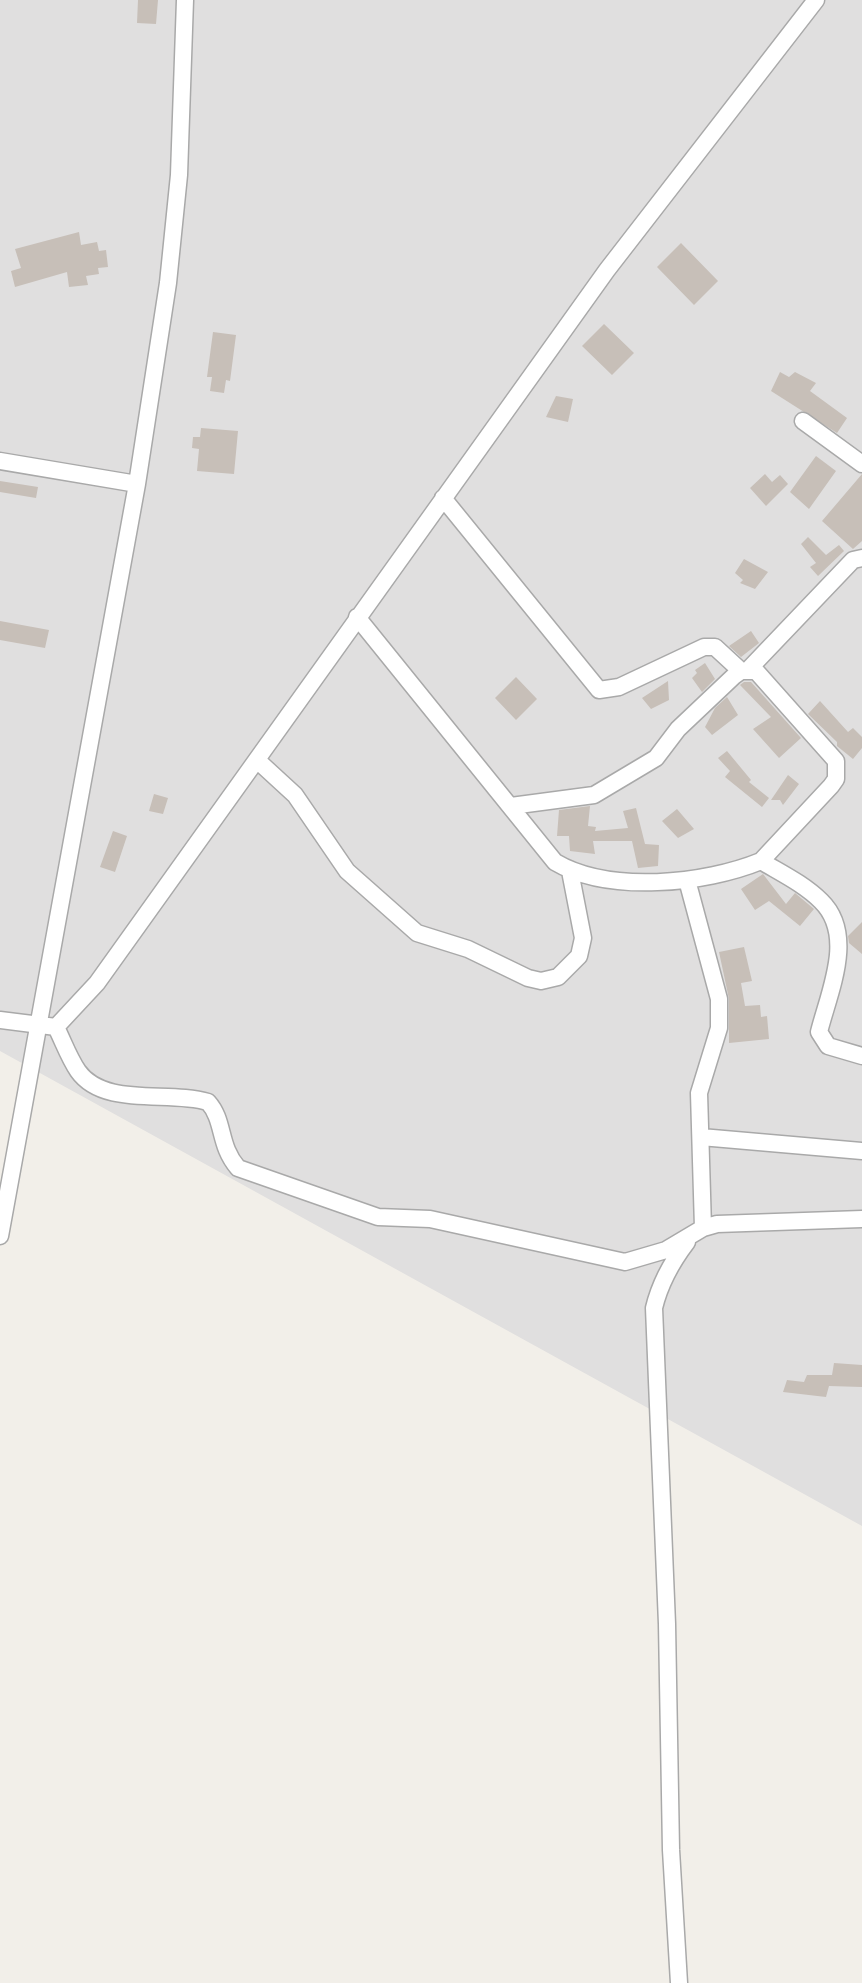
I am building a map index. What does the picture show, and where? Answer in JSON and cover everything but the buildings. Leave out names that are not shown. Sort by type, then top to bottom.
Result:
[{"type":"street","points":[[0,1236],[137,484],[168,283],[183,92],[185,0]]},
{"type":"street","points":[[56,1027],[97,983],[607,270],[816,0]]},
{"type":"street","points":[[803,421],[862,464]]},
{"type":"street","points":[[0,461],[137,484]]},
{"type":"street","points":[[357,617],[510,806],[543,851],[570,871],[608,879],[687,880],[741,869],[761,861],[831,786],[837,769],[836,761],[756,671],[745,670],[715,647],[704,647],[619,687],[599,690],[443,498]]},
{"type":"street","points":[[510,806],[594,795],[664,751],[678,729],[745,670],[853,560],[862,558]]},
{"type":"street","points":[[258,761],[295,795],[347,871],[417,933],[468,948],[527,978],[541,981],[558,977],[579,956],[583,938],[570,871]]},
{"type":"street","points":[[761,861],[822,901],[832,916],[839,952],[819,1032],[828,1046],[862,1056]]},
{"type":"street","points":[[679,1983],[671,1850],[667,1610],[654,1308],[671,1262],[697,1233],[701,1137],[699,1093],[719,1028],[719,999],[687,880]]},
{"type":"street","points":[[0,1020],[56,1027]]},
{"type":"street","points":[[56,1027],[77,1070],[87,1081],[121,1093],[208,1102],[214,1109],[227,1155],[238,1168],[378,1217],[430,1219],[625,1262],[642,1259],[717,1224],[862,1219]]},
{"type":"street","points":[[701,1137],[862,1151]]},
{"type":"shaded area","points":[[0,0],[862,0],[862,1526],[0,1051]]}]
